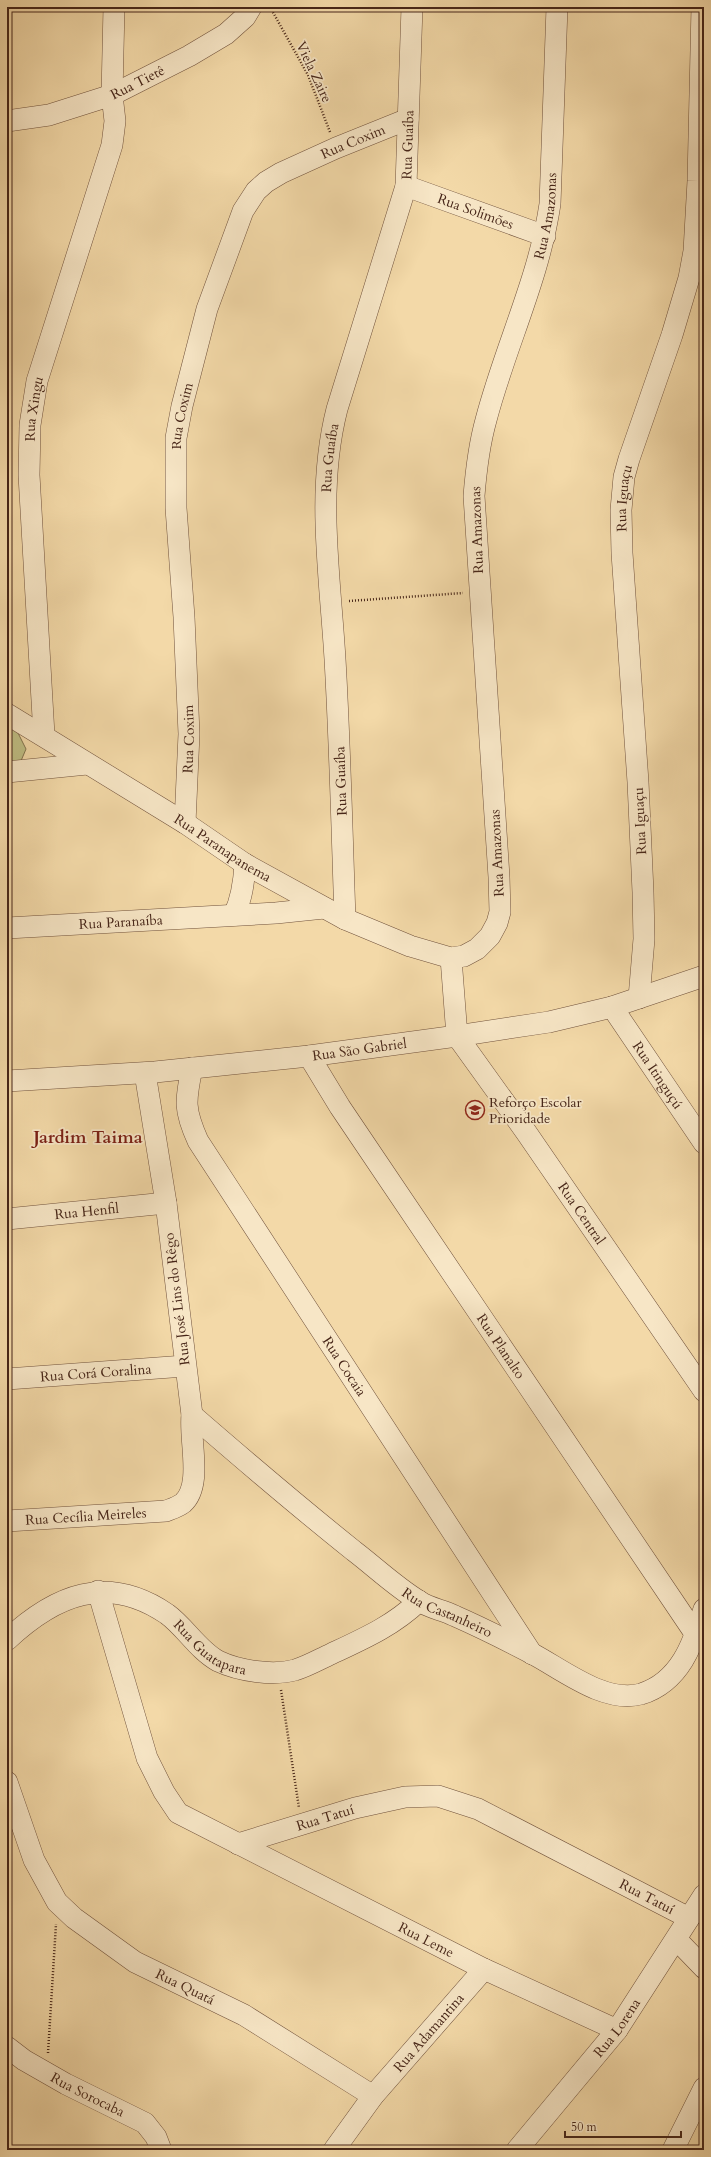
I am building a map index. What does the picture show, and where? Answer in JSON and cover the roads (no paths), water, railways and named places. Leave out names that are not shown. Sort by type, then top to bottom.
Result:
[{"type":"street","name":"Rua Xingu","points":[[44,735],[29,475],[30,425],[37,381],[112,145],[115,121],[112,95],[114,7]]},
{"type":"street","name":"Rua Tietê","points":[[7,122],[49,115],[112,95],[189,56],[226,34],[245,17],[251,7]]},
{"type":"street","name":"Rua Guaíba","points":[[345,919],[340,746],[326,501],[329,440],[406,186],[412,7]]},
{"type":"street","name":"Rua Amazonas","points":[[451,958],[464,956],[477,950],[490,936],[497,923],[500,912],[497,832],[474,496],[478,460],[485,421],[531,285],[545,236],[550,204],[557,7]]},
{"type":"street","name":"Rua Iguaçu","points":[[639,998],[644,939],[643,892],[638,782],[622,553],[621,510],[624,477],[629,459],[672,336],[689,278],[694,251],[702,122],[702,7]]},
{"type":"street","name":"Rua Coxim","points":[[186,822],[189,734],[184,617],[176,508],[176,438],[182,406],[206,309],[243,211],[256,191],[266,182],[281,173],[336,148],[408,119]]},
{"type":"street","name":"Rua Solimões","points":[[406,186],[545,236]]},
{"type":"street","name":"Rua Paranapanema","points":[[7,714],[44,735],[87,764],[186,822],[245,864],[324,908],[345,919],[410,946],[451,958]]},
{"type":"street","points":[[7,772],[87,764]]},
{"type":"street","points":[[234,915],[240,901],[245,864]]},
{"type":"street","name":"Rua Paranaíba","points":[[7,928],[234,915],[324,908]]},
{"type":"street","points":[[451,958],[457,1036]]},
{"type":"street","name":"Rua São Gabriel","points":[[7,1081],[145,1073],[309,1056],[457,1036],[549,1022],[612,1007],[704,976]]},
{"type":"street","name":"Rua Itinguçú","points":[[612,1007],[704,1143]]},
{"type":"street","name":"Rua Central","points":[[457,1036],[526,1132],[704,1391]]},
{"type":"street","name":"Rua Planalto","points":[[309,1056],[344,1114],[696,1635]]},
{"type":"street","name":"Rua Cocaia","points":[[192,1068],[186,1104],[189,1120],[198,1141],[532,1654]]},
{"type":"street","name":"Rua José Lins do Rêgo","points":[[145,1073],[166,1204],[192,1415],[191,1427],[194,1478],[191,1493],[182,1504],[166,1511]]},
{"type":"street","name":"Rua Henfil","points":[[7,1219],[166,1204]]},
{"type":"street","name":"Rua Corá Coralina","points":[[7,1379],[185,1366]]},
{"type":"street","name":"Rua Castanheiro","points":[[192,1415],[300,1509],[419,1601],[455,1616],[532,1654],[591,1686],[614,1695],[640,1694],[659,1687],[671,1677],[682,1663],[696,1635],[704,1609]]},
{"type":"street","name":"Rua Cecília Meireles","points":[[7,1521],[166,1511]]},
{"type":"street","points":[[98,1591],[147,1758],[164,1792],[178,1812],[238,1844]]},
{"type":"street","name":"Rua Guatapara","points":[[7,1640],[44,1609],[72,1597],[98,1591],[136,1598],[167,1614],[218,1660],[236,1667],[278,1672],[295,1670],[379,1632],[404,1615],[419,1601]]},
{"type":"street","name":"Rua Quatá","points":[[7,1782],[34,1860],[57,1902],[74,1918],[136,1962],[244,2015],[373,2096]]},
{"type":"street","name":"Rua Tatuí","points":[[238,1844],[355,1808],[405,1797],[438,1796],[478,1809],[690,1918]]},
{"type":"street","name":"Rua Leme","points":[[238,1844],[484,1969],[617,2030]]},
{"type":"street","name":"Rua Lorena","points":[[517,2150],[617,2030],[677,1940],[704,1895]]},
{"type":"street","points":[[677,1940],[704,1968]]},
{"type":"street","name":"Rua Adamantina","points":[[373,2096],[484,1969]]},
{"type":"street","name":"Rua Sorocaba","points":[[7,2047],[24,2060],[47,2074],[145,2123],[156,2137],[161,2150]]},
{"type":"street","points":[[673,2150],[704,2088]]},
{"type":"street","points":[[334,2150],[373,2096]]},
{"type":"place","name":"Reforço Escolar Prioridade","points":[[475,1110]]},
{"type":"district","name":"Jardim Taima","points":[[88,1137]]}]
